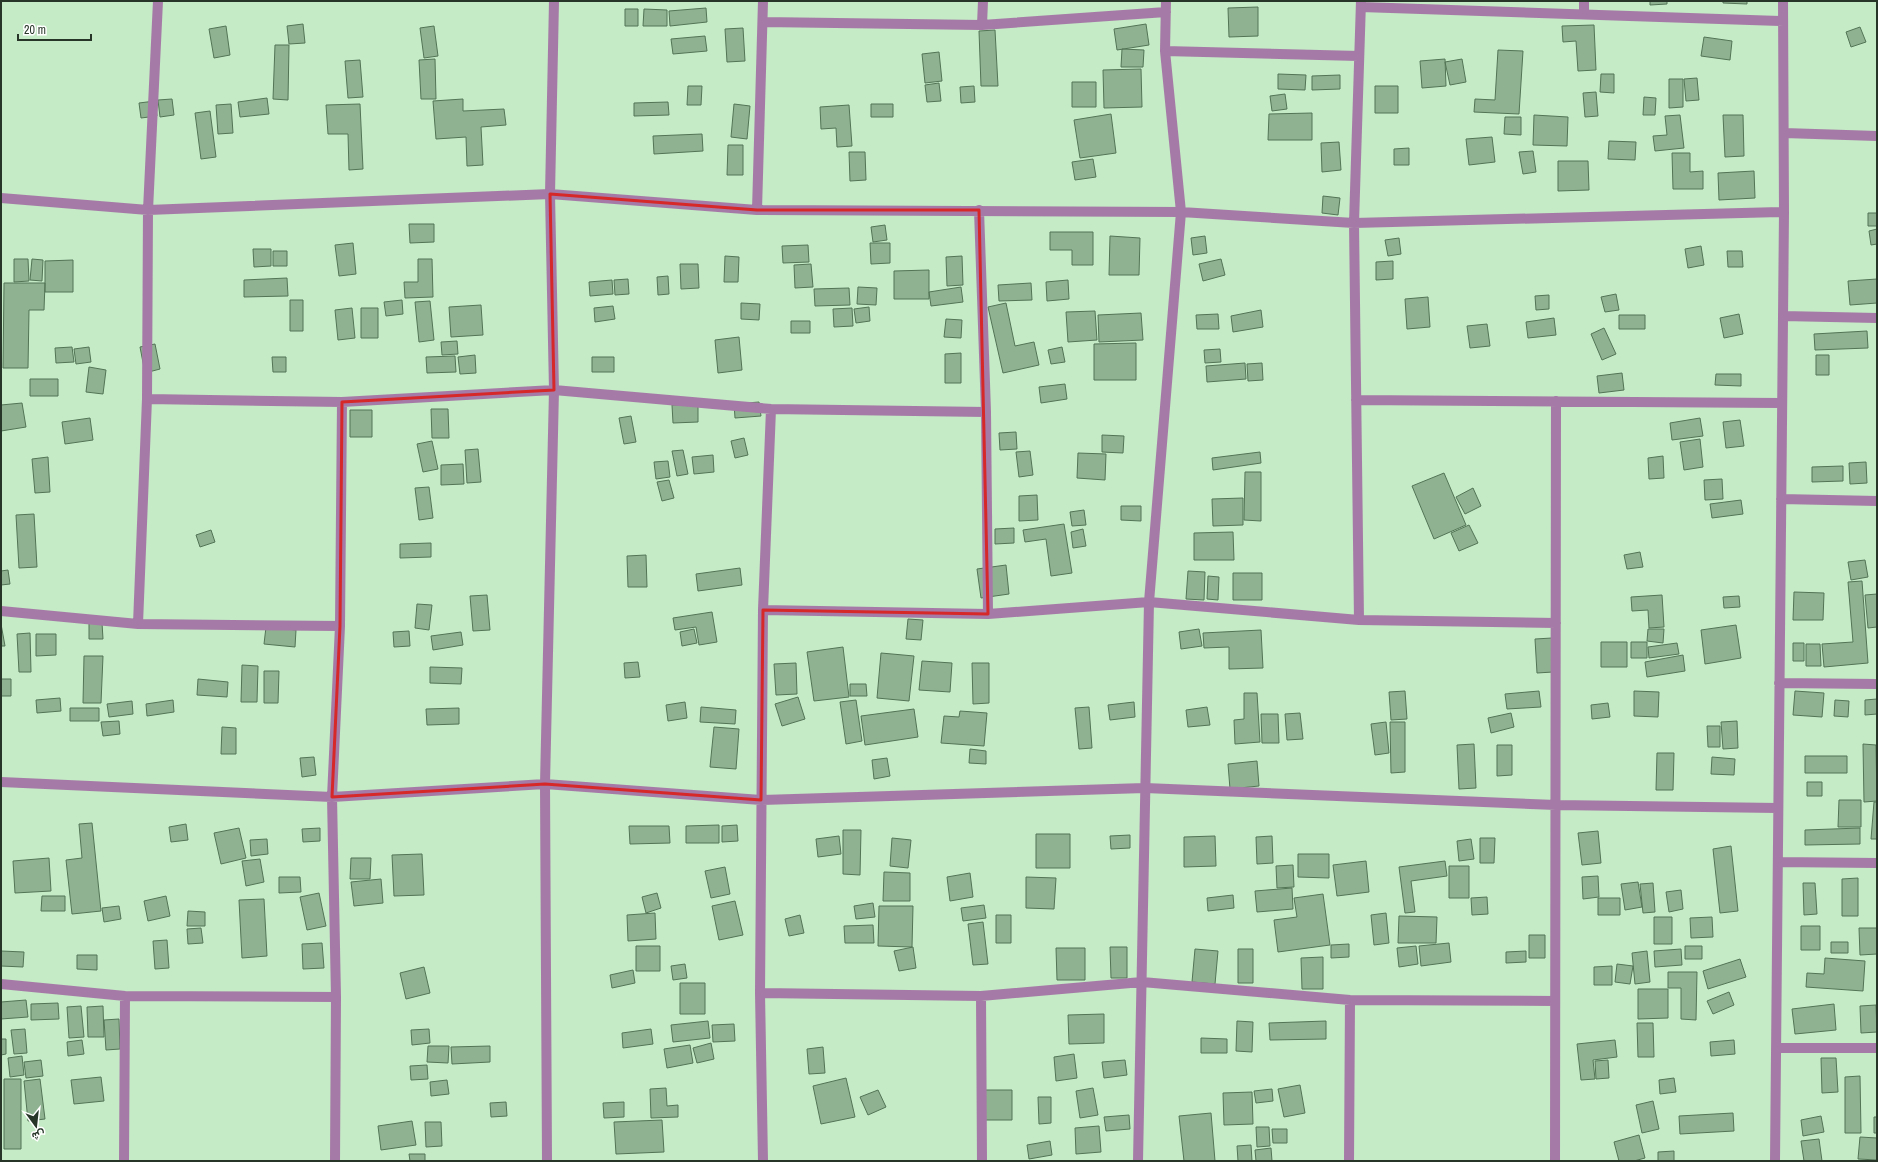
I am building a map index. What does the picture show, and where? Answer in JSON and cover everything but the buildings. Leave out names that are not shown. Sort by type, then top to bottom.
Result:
[{"type":"street","points":[[138,624],[147,399],[148,210],[158,1]]},
{"type":"street","points":[[547,1161],[545,784],[554,390],[550,194],[554,1]]},
{"type":"street","points":[[757,210],[763,1]]},
{"type":"street","points":[[982,25],[983,1]]},
{"type":"street","points":[[1138,1161],[1149,602],[1181,212],[1165,51],[1166,1]]},
{"type":"street","points":[[1584,1],[1584,14]]},
{"type":"street","points":[[1775,1161],[1784,212],[1783,1]]},
{"type":"street","points":[[1359,620],[1354,223],[1361,4],[1783,21]]},
{"type":"street","points":[[763,22],[982,25],[1166,12]]},
{"type":"street","points":[[1165,51],[1359,56]]},
{"type":"street","points":[[1784,133],[1877,136]]},
{"type":"street","points":[[1,198],[148,210],[550,194],[757,210],[1181,212],[1354,223],[1784,212]]},
{"type":"street","points":[[979,210],[986,412],[988,614]]},
{"type":"street","points":[[1783,316],[1877,318]]},
{"type":"street","points":[[147,399],[342,402],[554,390],[771,409],[986,412]]},
{"type":"street","points":[[1356,400],[1782,403]]},
{"type":"street","points":[[1555,1161],[1556,401]]},
{"type":"street","points":[[335,1161],[336,997],[332,797],[340,626],[342,402]]},
{"type":"street","points":[[763,1161],[760,993],[763,610],[771,409]]},
{"type":"street","points":[[1781,499],[1877,501]]},
{"type":"street","points":[[763,610],[988,614],[1149,602],[1359,620],[1556,623]]},
{"type":"street","points":[[1,611],[138,624],[340,626]]},
{"type":"street","points":[[1780,683],[1877,684]]},
{"type":"street","points":[[1,782],[332,797],[545,784],[761,800],[1145,788],[1556,805],[1778,808]]},
{"type":"street","points":[[1778,862],[1877,862]]},
{"type":"street","points":[[760,993],[981,996],[1142,982],[1350,1000],[1555,1001]]},
{"type":"street","points":[[1,984],[125,996],[336,997]]},
{"type":"street","points":[[124,1161],[125,996]]},
{"type":"street","points":[[981,996],[982,1161]]},
{"type":"street","points":[[1349,1161],[1350,1000]]},
{"type":"street","points":[[1776,1048],[1877,1048]]},
{"type":"highlighted area","points":[[550,194],[757,210],[979,210],[988,614],[763,610],[761,800],[545,784],[332,797],[340,626],[342,402],[554,390]]}]
